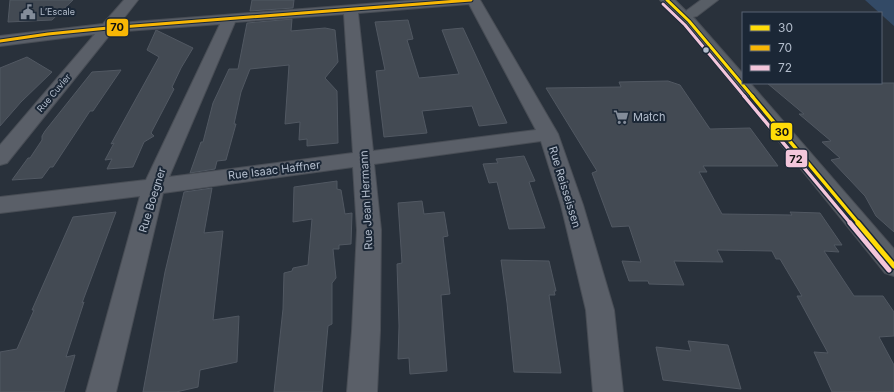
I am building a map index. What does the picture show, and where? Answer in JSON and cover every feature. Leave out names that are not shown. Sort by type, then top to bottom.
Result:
[{"type":"main road","points":[[667,0],[690,17],[742,80]]},
{"type":"main road","points":[[683,0],[690,17]]},
{"type":"main road","points":[[690,17],[702,4],[711,0]]},
{"type":"main road","points":[[745,84],[894,266]]},
{"type":"street","name":"Rue Cuvier","points":[[0,158],[131,0]]},
{"type":"street","points":[[0,41],[48,34],[108,28],[472,0]]},
{"type":"street","name":"Rue Reisseissen","points":[[472,0],[548,134],[572,205],[600,310],[608,392]]},
{"type":"street","name":"Rue Jean Hermann","points":[[351,9],[369,230],[366,331],[362,392]]},
{"type":"street","name":"Rue Boegner","points":[[101,392],[150,200],[159,174],[230,18]]},
{"type":"street","name":"Rue Isaac Haffner","points":[[0,205],[156,186],[548,134]]},
{"type":"water","points":[[865,0],[894,0],[894,26],[882,15],[882,12],[878,12]]},
{"type":"building","name":"L’Escale","points":[[10,0],[73,0],[52,20],[8,22]]},
{"type":"building","points":[[252,0],[294,0],[293,8],[250,11]]},
{"type":"building","points":[[292,19],[291,31],[325,28],[335,30],[338,62],[325,78],[337,91],[338,143],[307,146],[307,139],[299,140],[300,122],[285,124],[289,65],[250,69],[241,92],[234,124],[236,124],[226,160],[217,161],[215,169],[190,173],[201,142],[203,142],[213,103],[229,69],[238,69],[247,23]]},
{"type":"building","points":[[408,20],[413,39],[407,40],[419,78],[459,74],[442,30],[463,28],[507,123],[479,126],[472,106],[422,111],[427,133],[384,137],[376,71],[385,70],[375,22]]},
{"type":"building","points":[[156,30],[193,48],[181,68],[172,87],[174,89],[151,133],[154,136],[144,142],[133,167],[107,169],[112,159],[105,160],[114,143],[111,144],[159,57],[147,50]]},
{"type":"building","points":[[27,57],[52,72],[21,102],[0,126],[0,68]]},
{"type":"building","points":[[121,70],[93,111],[90,111],[53,167],[50,167],[42,178],[12,180],[28,158],[30,158],[42,140],[42,136],[45,131],[92,72]]},
{"type":"building","points":[[668,81],[680,85],[710,129],[750,128],[778,166],[703,166],[707,172],[699,172],[722,214],[792,215],[790,212],[820,213],[842,245],[834,245],[839,252],[824,251],[854,296],[883,296],[894,312],[894,336],[879,337],[894,365],[894,392],[832,392],[814,352],[828,353],[797,296],[802,296],[780,259],[776,259],[772,251],[717,250],[723,262],[674,261],[684,285],[649,284],[648,281],[629,281],[622,261],[641,262],[629,226],[612,227],[592,173],[597,171],[546,88],[621,87],[619,82]]},
{"type":"building","points":[[894,83],[894,232],[876,216],[865,196],[831,160],[840,158],[822,142],[831,141],[799,114],[804,114],[768,84]]},
{"type":"building","points":[[524,156],[535,181],[529,182],[545,228],[509,229],[497,182],[489,183],[483,164],[498,163],[496,159]]},
{"type":"building","points":[[337,181],[337,189],[341,190],[345,214],[352,213],[351,244],[339,245],[339,249],[333,249],[336,278],[332,283],[332,324],[328,326],[322,392],[274,392],[283,309],[284,273],[292,271],[293,268],[308,265],[312,219],[293,222],[294,187]]},
{"type":"building","points":[[212,188],[204,233],[223,231],[213,320],[239,316],[237,362],[200,370],[198,387],[176,392],[143,392],[165,272],[184,192]]},
{"type":"building","points":[[422,201],[424,214],[444,212],[448,236],[443,237],[450,294],[441,295],[447,371],[410,374],[409,358],[398,359],[399,326],[397,264],[402,263],[398,203]]},
{"type":"building","points":[[116,212],[82,303],[84,302],[66,357],[75,355],[64,392],[0,392],[0,352],[17,349],[34,310],[32,310],[73,217]]},
{"type":"building","points":[[501,260],[549,261],[556,291],[554,291],[555,295],[549,295],[561,373],[514,372]]},
{"type":"building","points":[[688,341],[728,345],[741,389],[663,380],[656,347],[691,351]]},
{"type":"transit line","name":"70","points":[[0,41],[48,34],[108,28],[471,0]]},
{"type":"transit line","name":"30","points":[[667,0],[689,21],[894,266]]},
{"type":"transit line","name":"72","points":[[663,4],[685,25],[889,270]]},
{"type":"place","name":"L’Escale","points":[[28,12]]},
{"type":"place","name":"Match","points":[[621,117]]}]
